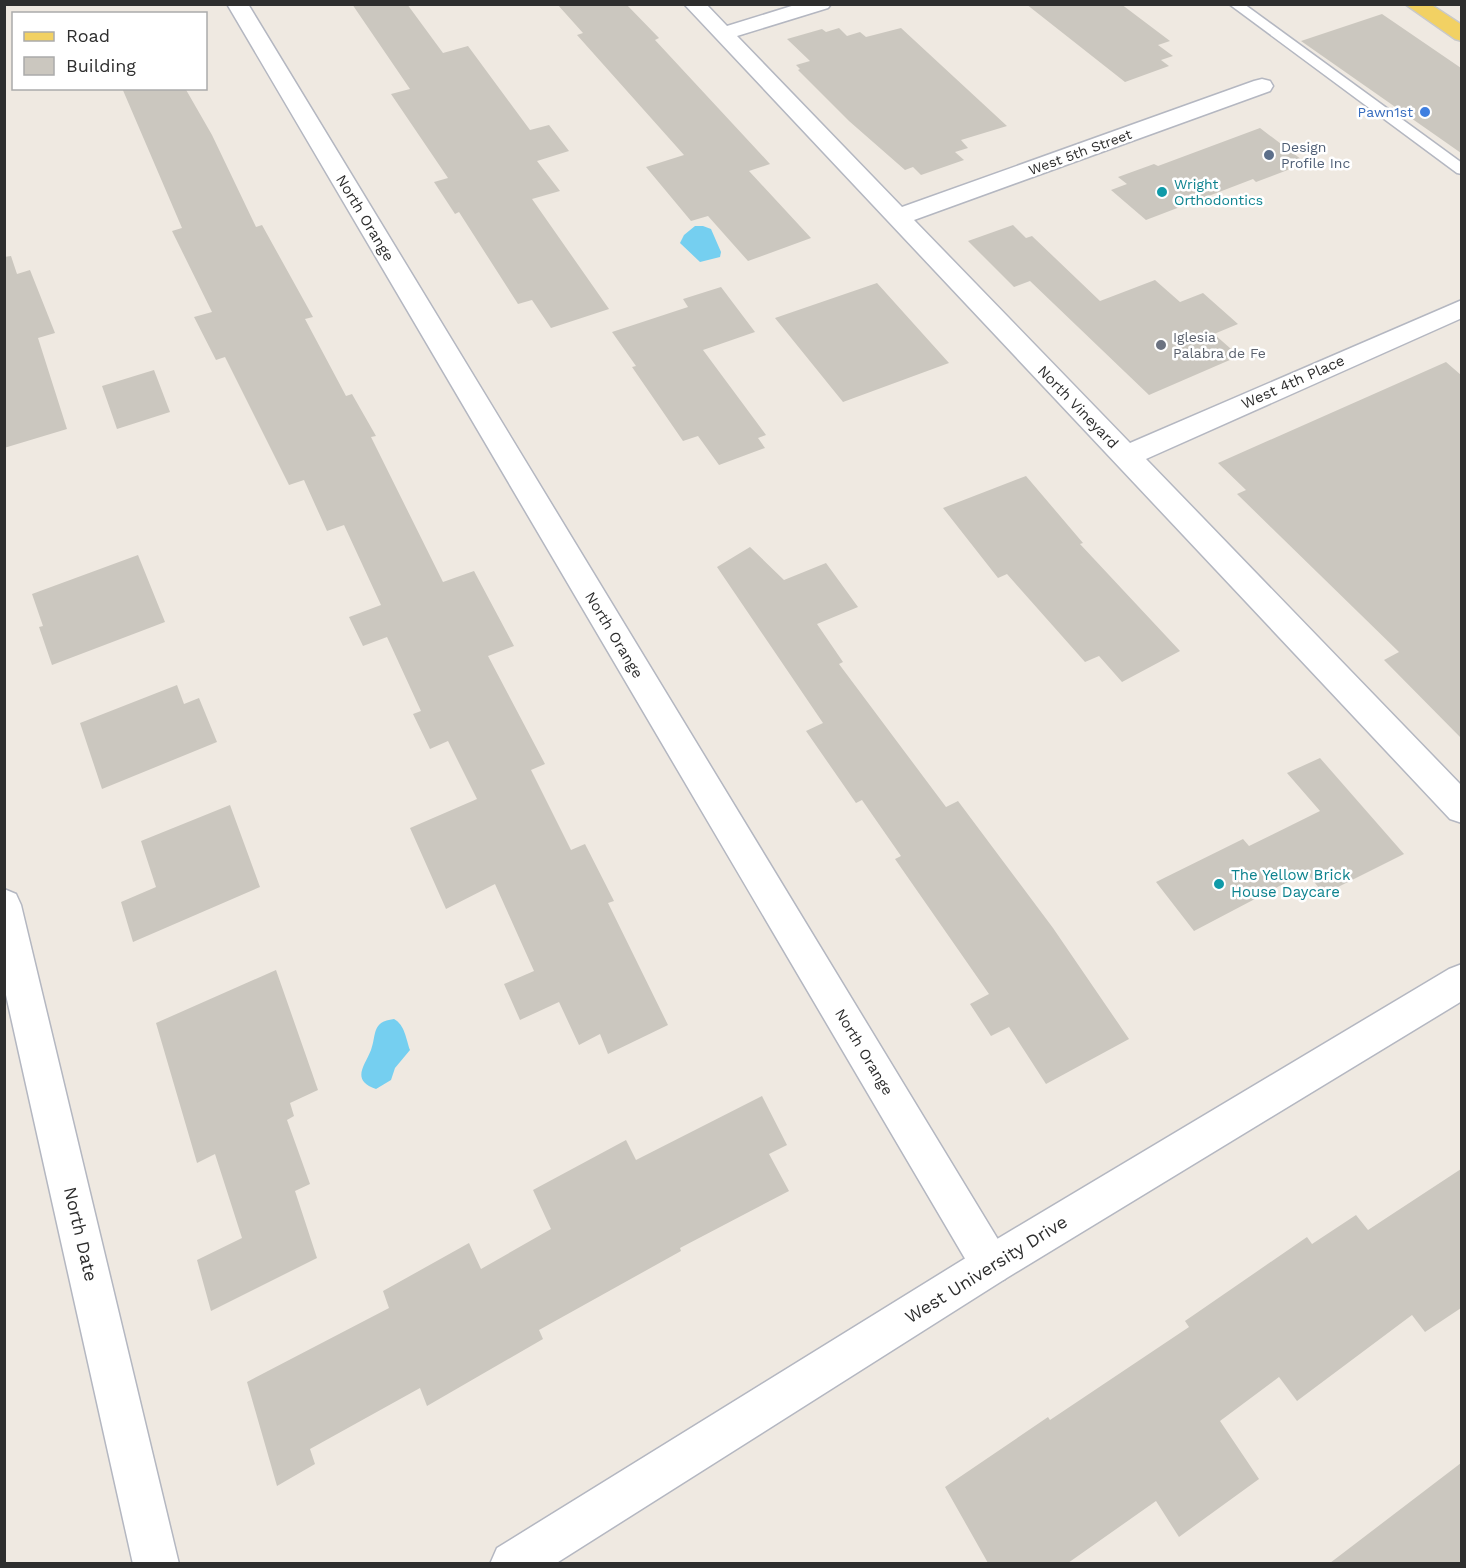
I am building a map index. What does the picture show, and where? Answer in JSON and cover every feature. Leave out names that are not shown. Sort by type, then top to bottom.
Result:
[{"type":"main road","points":[[1421,5],[1461,35]]},
{"type":"street","name":"North Orange","points":[[237,4],[991,1265]]},
{"type":"street","name":"North Vineyard","points":[[694,4],[1461,809]]},
{"type":"street","points":[[722,34],[821,4]]},
{"type":"street","name":"West 5th Street","points":[[898,217],[1262,86]]},
{"type":"street","name":"West 4th Place","points":[[1125,457],[1461,308]]},
{"type":"street","name":"North Date","points":[[4,905],[156,1563]]},
{"type":"street","name":"West University Drive","points":[[513,1563],[991,1265],[1461,981]]},
{"type":"lane","points":[[1235,4],[1461,170]]},
{"type":"water","points":[[695,226],[711,229],[721,252],[720,257],[700,262],[680,243],[684,235]]},
{"type":"water","points":[[394,1019],[403,1029],[410,1050],[395,1068],[391,1080],[376,1089],[364,1082],[361,1072],[378,1026]]},
{"type":"building","points":[[352,4],[407,4],[443,53],[468,46],[530,130],[549,125],[569,151],[537,161],[560,191],[532,199],[609,309],[551,328],[532,300],[518,304],[459,212],[455,214],[434,182],[448,178],[391,94],[410,89]]},
{"type":"building","points":[[557,4],[626,4],[659,38],[655,40],[770,164],[749,171],[811,238],[748,261],[708,216],[691,221],[646,167],[684,155],[577,35],[583,33]]},
{"type":"building","points":[[1026,4],[1121,4],[1170,41],[1158,45],[1173,56],[1161,60],[1169,66],[1125,82]]},
{"type":"building","points":[[1382,14],[1461,68],[1461,153],[1301,41]]},
{"type":"building","points":[[839,28],[847,36],[860,32],[866,37],[901,28],[1007,126],[961,140],[968,148],[955,152],[964,160],[921,175],[913,167],[905,170],[849,121],[798,70],[800,69],[796,65],[810,61],[787,39],[822,29],[826,32]]},
{"type":"building","points":[[123,90],[186,90],[212,135],[256,227],[262,225],[313,317],[305,319],[346,396],[352,394],[376,436],[371,437],[443,582],[474,571],[514,646],[488,656],[545,764],[531,770],[571,850],[585,844],[614,901],[608,903],[668,1025],[608,1054],[600,1034],[579,1045],[559,1002],[520,1020],[504,984],[534,971],[495,884],[446,909],[410,828],[477,799],[448,741],[430,749],[413,714],[421,711],[387,637],[363,646],[349,617],[381,605],[344,525],[327,531],[304,480],[289,485],[225,357],[216,360],[194,317],[212,312],[172,231],[182,228]]},
{"type":"building","points":[[1260,128],[1306,163],[1256,182],[1253,179],[1146,220],[1111,190],[1127,184],[1118,177],[1154,164],[1158,166]]},
{"type":"building","name":"Iglesia Palabra de Fe","points":[[1013,225],[1026,238],[1032,236],[1100,301],[1155,280],[1180,302],[1203,293],[1238,324],[1214,334],[1239,356],[1149,395],[1030,281],[1014,287],[968,241]]},
{"type":"building","points":[[11,256],[17,274],[30,270],[55,333],[38,338],[67,429],[4,448],[4,257]]},
{"type":"building","points":[[877,283],[949,363],[843,402],[775,318]]},
{"type":"building","points":[[721,287],[755,332],[703,350],[766,435],[758,438],[765,448],[719,465],[698,436],[683,441],[632,367],[636,366],[612,332],[688,307],[683,299]]},
{"type":"building","points":[[1446,362],[1461,375],[1461,738],[1384,660],[1399,652],[1237,494],[1246,490],[1218,463]]},
{"type":"building","points":[[154,370],[170,412],[117,429],[102,386]]},
{"type":"building","points":[[1026,476],[1083,543],[1080,544],[1180,651],[1122,682],[1099,656],[1085,662],[1007,574],[998,578],[943,508]]},
{"type":"building","points":[[750,547],[784,580],[826,563],[858,607],[817,624],[843,662],[839,664],[946,807],[958,801],[1053,928],[1129,1039],[1046,1084],[1009,1027],[991,1036],[970,1004],[989,994],[895,859],[901,856],[862,800],[856,803],[806,731],[823,723],[717,567]]},
{"type":"building","points":[[138,555],[165,622],[52,665],[39,627],[43,626],[32,594]]},
{"type":"building","points":[[177,685],[184,704],[199,698],[217,742],[102,789],[80,723]]},
{"type":"building","points":[[1320,758],[1404,854],[1324,894],[1306,872],[1194,931],[1156,882],[1243,839],[1249,846],[1320,811],[1287,773]]},
{"type":"building","points":[[230,805],[260,887],[133,942],[121,902],[156,887],[141,841]]},
{"type":"building","points":[[276,970],[318,1090],[290,1103],[294,1116],[287,1120],[310,1184],[295,1191],[317,1258],[211,1311],[197,1260],[242,1238],[215,1154],[197,1163],[156,1023]]},
{"type":"building","points":[[762,1096],[787,1145],[769,1154],[789,1191],[680,1248],[681,1251],[539,1330],[543,1339],[427,1406],[420,1388],[310,1449],[315,1464],[277,1486],[247,1382],[389,1308],[383,1291],[469,1243],[481,1269],[551,1229],[533,1190],[626,1140],[636,1160]]},
{"type":"building","points":[[1461,1169],[1461,1308],[1425,1332],[1412,1315],[1297,1401],[1279,1377],[1220,1421],[1259,1479],[1179,1537],[1156,1501],[1068,1563],[988,1563],[945,1487],[1048,1417],[1050,1420],[1189,1327],[1185,1321],[1307,1237],[1312,1244],[1356,1215],[1368,1230]]},
{"type":"building","points":[[1461,1463],[1461,1563],[1330,1563]]},
{"type":"place","name":"Pawn1st","points":[[1425,112]]},
{"type":"place","name":"Design Profile Inc","points":[[1269,155]]},
{"type":"place","name":"Wright Orthodontics","points":[[1162,192]]},
{"type":"place","name":"Iglesia Palabra de Fe","points":[[1161,345]]},
{"type":"place","name":"The Yellow Brick House Daycare","points":[[1219,884]]}]
